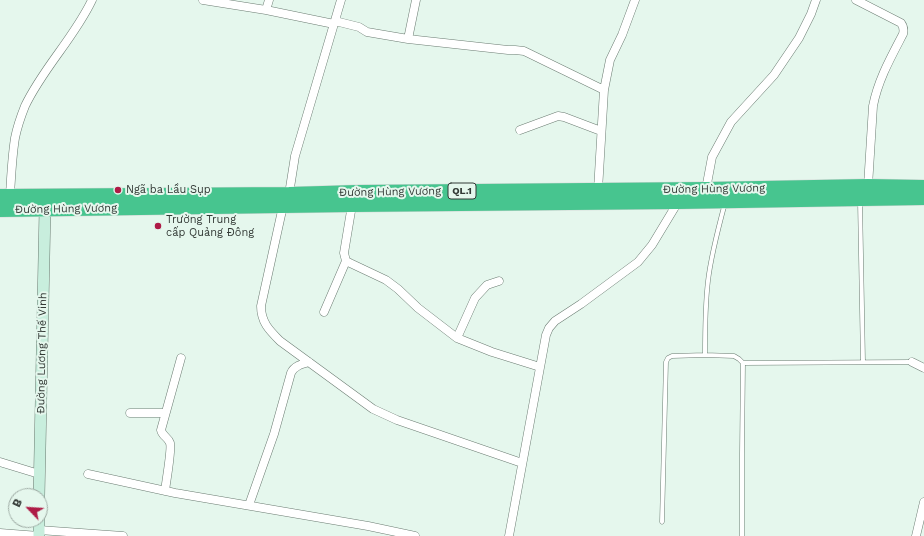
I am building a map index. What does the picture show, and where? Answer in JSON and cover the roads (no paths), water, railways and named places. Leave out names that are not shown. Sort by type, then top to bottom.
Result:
[{"type":"highway","name":"Đường Hùng Vương","points":[[0,210],[286,200],[358,192],[924,186]]},
{"type":"highway","name":"Đường Hùng Vương","points":[[5,196],[286,200],[352,205],[924,198]]},
{"type":"street","points":[[5,196],[15,137],[25,107],[49,66],[85,16],[92,0]]},
{"type":"street","points":[[203,0],[334,22],[359,27],[367,32],[408,39],[524,51],[604,90]]},
{"type":"street","points":[[266,10],[268,0]]},
{"type":"street","points":[[341,0],[295,156],[261,306],[261,314],[264,322],[270,331],[280,340],[373,409],[397,420],[522,463]]},
{"type":"street","points":[[408,39],[416,0]]},
{"type":"street","points":[[598,190],[604,90],[610,60],[622,35],[634,0]]},
{"type":"street","points":[[706,189],[712,157],[731,122],[774,75],[799,38],[816,0]]},
{"type":"street","points":[[856,0],[901,23],[904,29],[903,34],[881,77],[875,94],[868,186]]},
{"type":"street","points":[[520,130],[558,116],[601,131]]},
{"type":"street","points":[[509,536],[546,335],[551,324],[638,262],[652,245],[678,202]]},
{"type":"street","points":[[324,312],[346,261],[344,253],[352,205]]},
{"type":"street","name":"Đường Lương Thế Vinh","points":[[39,488],[45,209]]},
{"type":"street","points":[[346,261],[386,280],[398,288],[418,308],[457,338],[492,352],[540,367]]},
{"type":"street","points":[[457,338],[475,298],[487,285],[499,280]]},
{"type":"street","points":[[165,491],[170,442],[162,434],[161,430],[181,358]]},
{"type":"street","points":[[249,505],[274,434],[290,373],[296,366],[309,362]]},
{"type":"street","points":[[912,362],[924,368]]},
{"type":"street","points":[[130,413],[165,413]]},
{"type":"street","points":[[0,462],[39,474]]},
{"type":"street","points":[[88,474],[165,491],[368,526],[415,536]]},
{"type":"street","points":[[916,536],[924,502]]},
{"type":"street","points":[[0,533],[39,530],[123,536]]},
{"type":"lane","points":[[860,199],[863,362]]},
{"type":"lane","points":[[705,355],[705,315],[708,281],[725,201]]},
{"type":"lane","points":[[662,522],[666,362],[668,358],[672,356],[705,355],[734,356],[743,363],[912,362]]},
{"type":"lane","points":[[742,536],[743,363]]},
{"type":"place","name":"Ngã ba Lầu Sụp","points":[[118,190]]},
{"type":"place","name":"Trường Trung cấp Quảng Đông","points":[[158,226]]}]
